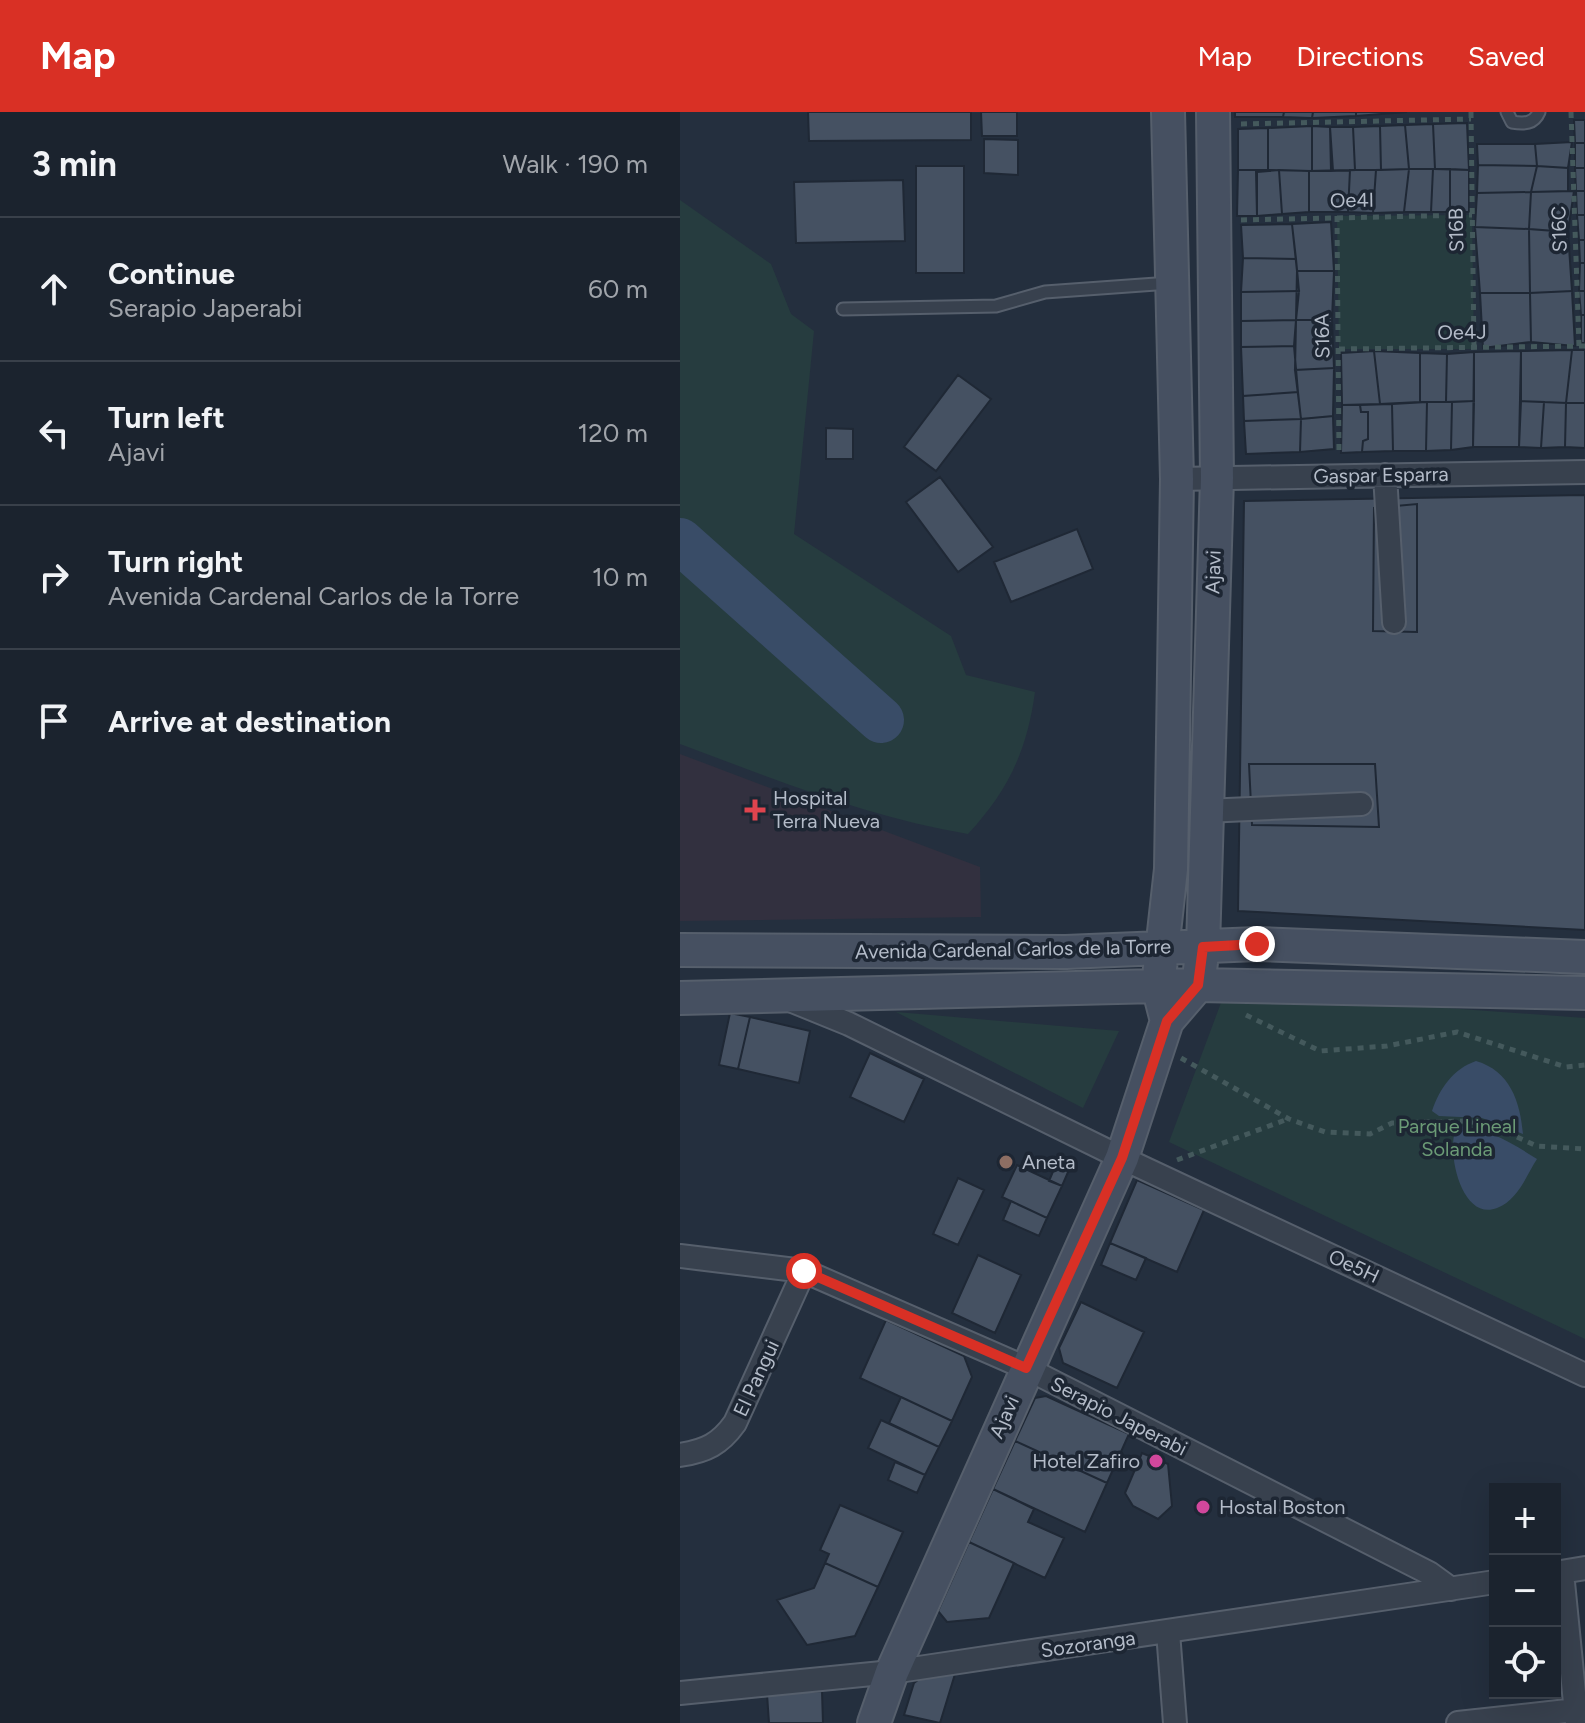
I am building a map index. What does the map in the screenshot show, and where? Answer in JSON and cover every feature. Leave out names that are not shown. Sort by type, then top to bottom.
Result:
[{"type":"street","name":"Ajavi","points":[[874,1723],[892,1672],[1026,1368],[1136,1164],[1163,1033],[1158,986],[1165,946],[1171,869],[1177,479],[1168,112]]},
{"type":"street","name":"Ajavi","points":[[1163,1033],[1198,985],[1203,947],[1217,478],[1222,118]]},
{"type":"street","name":"Gaspar Esparra","points":[[1177,479],[1585,472]]},
{"type":"street","points":[[1385,475],[1394,622]]},
{"type":"street","points":[[1205,811],[1361,804]]},
{"type":"street","name":"Avenida Cardenal Carlos de la Torre","points":[[680,950],[1066,952],[1165,946],[1376,947],[1585,957]]},
{"type":"street","name":"Avenida Cardenal Carlos de la Torre","points":[[680,998],[1198,985],[1585,993]]},
{"type":"street","name":"Oe5H","points":[[784,997],[849,1024],[1136,1164],[1585,1375]]},
{"type":"street","name":"Serapio Japerabi","points":[[680,1256],[804,1271],[1026,1368],[1415,1566],[1451,1589]]},
{"type":"street","name":"El Pangui","points":[[680,1455],[718,1444],[735,1423],[804,1271]]},
{"type":"street","points":[[1561,1572],[1585,1568]]},
{"type":"street","name":"Sozoranga","points":[[680,1693],[892,1672],[1489,1583]]},
{"type":"street","points":[[1458,1723],[1579,1714],[1561,1592]]},
{"type":"street","points":[[1168,1632],[1175,1723]]},
{"type":"lane","points":[[1507,112],[1512,122],[1522,124],[1532,121],[1539,112]]},
{"type":"lane","points":[[843,309],[996,306],[1045,292],[1170,283]]},
{"type":"path","name":"S16C","points":[[1571,112],[1582,346]]},
{"type":"path","points":[[1222,118],[1471,116]]},
{"type":"path","name":"S16B","points":[[1471,116],[1474,349]]},
{"type":"path","name":"Oe4I","points":[[1234,221],[1337,216],[1472,215]]},
{"type":"path","name":"S16A","points":[[1337,216],[1339,455]]},
{"type":"path","name":"Oe4J","points":[[1339,349],[1582,346]]},
{"type":"path","points":[[1239,1012],[1320,1051],[1387,1046],[1457,1032],[1566,1067],[1585,1065]]},
{"type":"path","points":[[1163,1033],[1289,1119],[1325,1132],[1370,1134],[1392,1123],[1465,1121],[1488,1124],[1537,1146],[1585,1149]]},
{"type":"path","points":[[1136,1164],[1289,1119]]},
{"type":"shaded area","name":"Hospital Terra Nueva","points":[[680,754],[980,867],[981,917],[680,921]]},
{"type":"green space","points":[[680,200],[771,264],[791,314],[814,331],[794,534],[951,636],[966,675],[1035,692],[1027,733],[1014,769],[994,802],[968,834],[858,807],[680,744]]},
{"type":"green space","points":[[1472,215],[1474,349],[1339,349],[1337,216]]},
{"type":"green space","name":"Parque Lineal Solanda","points":[[1225,992],[1585,1018],[1585,1339],[1169,1142]]},
{"type":"green space","points":[[896,1012],[1119,1031],[1083,1108]]},
{"type":"water","points":[[1476,1061],[1497,1072],[1511,1089],[1523,1134],[1482,1118],[1439,1116],[1432,1111],[1448,1080]]},
{"type":"water","name":"Parque Lineal Solanda","points":[[1457,1126],[1489,1133],[1537,1159],[1521,1187],[1511,1199],[1497,1208],[1484,1209],[1465,1194],[1453,1150]]},
{"type":"building","points":[[808,112],[971,112],[971,140],[809,141]]},
{"type":"building","points":[[981,112],[1017,112],[1017,136],[982,136]]},
{"type":"building","points":[[1235,112],[1284,112],[1283,117],[1235,117]]},
{"type":"building","points":[[1284,112],[1313,112],[1312,118],[1283,117]]},
{"type":"building","points":[[1313,112],[1356,112],[1356,116],[1312,118]]},
{"type":"building","points":[[1356,112],[1407,112],[1356,116]]},
{"type":"building","points":[[1574,120],[1585,120],[1585,143],[1575,143]]},
{"type":"building","points":[[1467,123],[1469,170],[1435,169],[1433,124]]},
{"type":"building","points":[[1433,124],[1435,169],[1409,169],[1405,125]]},
{"type":"building","points":[[1405,125],[1409,169],[1381,170],[1380,126]]},
{"type":"building","points":[[1312,126],[1330,127],[1333,171],[1312,171]]},
{"type":"building","points":[[1312,126],[1312,171],[1268,170],[1268,128]]},
{"type":"building","points":[[1380,126],[1381,170],[1355,170],[1353,127]]},
{"type":"building","points":[[1330,127],[1353,127],[1355,170],[1331,171]]},
{"type":"building","points":[[1268,128],[1268,170],[1238,170],[1238,129]]},
{"type":"building","points":[[984,139],[1018,140],[1018,175],[984,173]]},
{"type":"building","points":[[1572,142],[1568,168],[1537,166],[1535,144]]},
{"type":"building","points":[[1575,143],[1585,143],[1585,168],[1575,168]]},
{"type":"building","points":[[1477,144],[1535,144],[1537,166],[1478,165]]},
{"type":"building","points":[[1478,165],[1537,166],[1531,192],[1477,193]]},
{"type":"building","points":[[916,166],[964,166],[964,273],[916,273]]},
{"type":"building","points":[[1537,166],[1568,168],[1568,191],[1531,192]]},
{"type":"building","points":[[1575,168],[1585,168],[1585,191],[1576,191]]},
{"type":"building","points":[[1409,169],[1433,169],[1431,212],[1404,212]]},
{"type":"building","points":[[1409,169],[1404,212],[1373,213],[1376,170]]},
{"type":"building","points":[[1433,169],[1450,169],[1450,212],[1431,212]]},
{"type":"building","points":[[1450,169],[1469,170],[1469,212],[1450,212]]},
{"type":"building","points":[[1238,170],[1256,170],[1257,216],[1237,216]]},
{"type":"building","points":[[1279,170],[1309,171],[1309,212],[1282,214]]},
{"type":"building","points":[[1279,170],[1282,214],[1257,216],[1257,172]]},
{"type":"building","points":[[1350,170],[1376,170],[1373,213],[1348,212]]},
{"type":"building","points":[[1350,170],[1348,212],[1309,212],[1309,171]]},
{"type":"building","points":[[903,180],[905,241],[796,243],[794,182]]},
{"type":"building","points":[[1574,191],[1568,232],[1529,229],[1531,192]]},
{"type":"building","points":[[1576,191],[1585,191],[1585,215],[1577,215]]},
{"type":"building","points":[[1531,192],[1529,229],[1475,227],[1477,193]]},
{"type":"building","points":[[1577,215],[1585,215],[1585,240],[1579,240]]},
{"type":"building","points":[[1331,222],[1334,271],[1297,271],[1292,224]]},
{"type":"building","points":[[1292,224],[1296,259],[1243,258],[1241,225]]},
{"type":"building","points":[[1475,227],[1529,229],[1530,293],[1480,293]]},
{"type":"building","points":[[1529,229],[1568,232],[1572,291],[1530,293]]},
{"type":"building","points":[[1579,240],[1585,240],[1585,263],[1580,263]]},
{"type":"building","points":[[1243,258],[1296,259],[1299,291],[1241,292]]},
{"type":"building","points":[[1580,263],[1585,263],[1585,291],[1579,291]]},
{"type":"building","points":[[1297,271],[1334,271],[1332,320],[1296,320]]},
{"type":"building","points":[[1299,291],[1296,320],[1241,321],[1241,292]]},
{"type":"building","points":[[1572,291],[1575,346],[1531,342],[1530,293]]},
{"type":"building","points":[[1579,291],[1585,291],[1585,315],[1581,315]]},
{"type":"building","points":[[1480,293],[1530,293],[1531,342],[1483,348]]},
{"type":"building","points":[[1581,315],[1585,315],[1585,343],[1581,343]]},
{"type":"building","points":[[1296,320],[1332,320],[1334,368],[1295,370]]},
{"type":"building","points":[[1296,320],[1294,346],[1241,347],[1241,321]]},
{"type":"building","points":[[1294,346],[1298,392],[1243,396],[1241,347]]},
{"type":"building","points":[[1572,350],[1585,350],[1585,403],[1566,403]]},
{"type":"building","points":[[1572,350],[1566,403],[1521,401],[1521,351]]},
{"type":"building","points":[[1374,351],[1420,353],[1420,402],[1380,404]]},
{"type":"building","points":[[1374,351],[1380,404],[1342,405],[1341,353]]},
{"type":"building","points":[[1521,351],[1519,447],[1473,447],[1474,352]]},
{"type":"building","points":[[1474,352],[1474,401],[1446,402],[1447,354]]},
{"type":"building","points":[[1420,353],[1447,354],[1446,402],[1420,402]]},
{"type":"building","points":[[1334,368],[1333,416],[1301,419],[1295,370]]},
{"type":"building","points":[[958,375],[991,399],[936,471],[904,447]]},
{"type":"building","points":[[1298,392],[1301,419],[1244,421],[1243,396]]},
{"type":"building","points":[[1474,401],[1473,447],[1451,450],[1452,402]]},
{"type":"building","points":[[1521,401],[1544,402],[1541,448],[1519,447]]},
{"type":"building","points":[[1427,402],[1452,402],[1451,450],[1426,451]]},
{"type":"building","points":[[1427,402],[1426,451],[1393,451],[1392,404]]},
{"type":"building","points":[[1544,402],[1566,403],[1565,447],[1541,448]]},
{"type":"building","points":[[1566,403],[1585,403],[1585,448],[1565,447]]},
{"type":"building","points":[[1392,404],[1393,451],[1362,452],[1363,441],[1368,439],[1368,412],[1361,412],[1360,405]]},
{"type":"building","points":[[1342,405],[1360,405],[1361,412],[1368,412],[1368,439],[1363,441],[1362,452],[1341,453]]},
{"type":"building","points":[[1333,416],[1334,449],[1300,452],[1301,419]]},
{"type":"building","points":[[1301,419],[1300,452],[1246,454],[1244,421]]},
{"type":"building","points":[[826,428],[853,429],[853,459],[826,459]]},
{"type":"building","points":[[940,477],[993,547],[958,572],[906,502]]},
{"type":"building","points":[[1585,495],[1585,930],[1238,911],[1244,501]]},
{"type":"building","points":[[1417,504],[1417,632],[1373,631],[1374,508]]},
{"type":"building","points":[[1077,529],[1093,569],[1011,602],[994,562]]},
{"type":"building","points":[[1249,764],[1375,764],[1379,827],[1252,825]]},
{"type":"building","points":[[730,1013],[750,1017],[738,1069],[719,1065]]},
{"type":"building","points":[[750,1017],[810,1031],[799,1083],[738,1069]]},
{"type":"building","points":[[870,1053],[924,1079],[904,1122],[850,1097]]},
{"type":"building","points":[[1059,1157],[1072,1163],[1062,1186],[1049,1181]]},
{"type":"building","points":[[1017,1165],[1062,1186],[1047,1218],[1002,1197]]},
{"type":"building","points":[[958,1178],[984,1190],[958,1245],[933,1234]]},
{"type":"building","points":[[1137,1180],[1204,1210],[1177,1272],[1110,1243]]},
{"type":"building","points":[[1011,1201],[1047,1218],[1039,1236],[1003,1220]]},
{"type":"building","points":[[1110,1243],[1146,1258],[1136,1280],[1101,1265]]},
{"type":"building","points":[[978,1255],[1021,1275],[995,1333],[952,1313]]},
{"type":"building","points":[[1081,1302],[1144,1332],[1117,1388],[1063,1363],[1059,1348]]},
{"type":"building","points":[[886,1320],[964,1356],[972,1377],[952,1421],[860,1378]]},
{"type":"building","points":[[1046,1396],[1129,1434],[1107,1483],[1015,1441],[1035,1398]]},
{"type":"building","points":[[901,1397],[952,1421],[939,1447],[889,1423]]},
{"type":"building","points":[[881,1420],[939,1447],[925,1475],[868,1448]]},
{"type":"building","points":[[1015,1441],[1107,1483],[1085,1532],[993,1489]]},
{"type":"building","name":"Hotel Zafiro","points":[[1142,1453],[1168,1464],[1172,1506],[1158,1519],[1133,1506],[1125,1493]]},
{"type":"building","points":[[895,1462],[925,1475],[917,1493],[888,1480]]},
{"type":"building","points":[[993,1489],[1034,1509],[1028,1522],[1064,1538],[1045,1578],[969,1542]]},
{"type":"building","points":[[840,1505],[903,1532],[878,1587],[825,1563],[829,1554],[820,1550]]},
{"type":"building","points":[[969,1542],[1014,1563],[989,1618],[947,1622],[938,1611]]},
{"type":"building","points":[[825,1563],[878,1587],[855,1636],[807,1645],[777,1600],[814,1588]]},
{"type":"building","points":[[927,1673],[955,1674],[940,1723],[904,1715],[914,1683]]},
{"type":"building","points":[[822,1691],[823,1723],[769,1723],[767,1694]]},
{"type":"waterway","points":[[680,541],[881,720]]},
{"type":"place","name":"Hospital Terra Nueva","points":[[755,810]]},
{"type":"place","name":"Aneta","points":[[1006,1162]]},
{"type":"place","name":"Hotel Zafiro","points":[[1156,1461]]},
{"type":"place","name":"Hostal Boston","points":[[1203,1507]]},
{"type":"route","points":[[804,1271],[1026,1368],[1122,1158],[1167,1021],[1198,985],[1203,947],[1257,944]]}]
